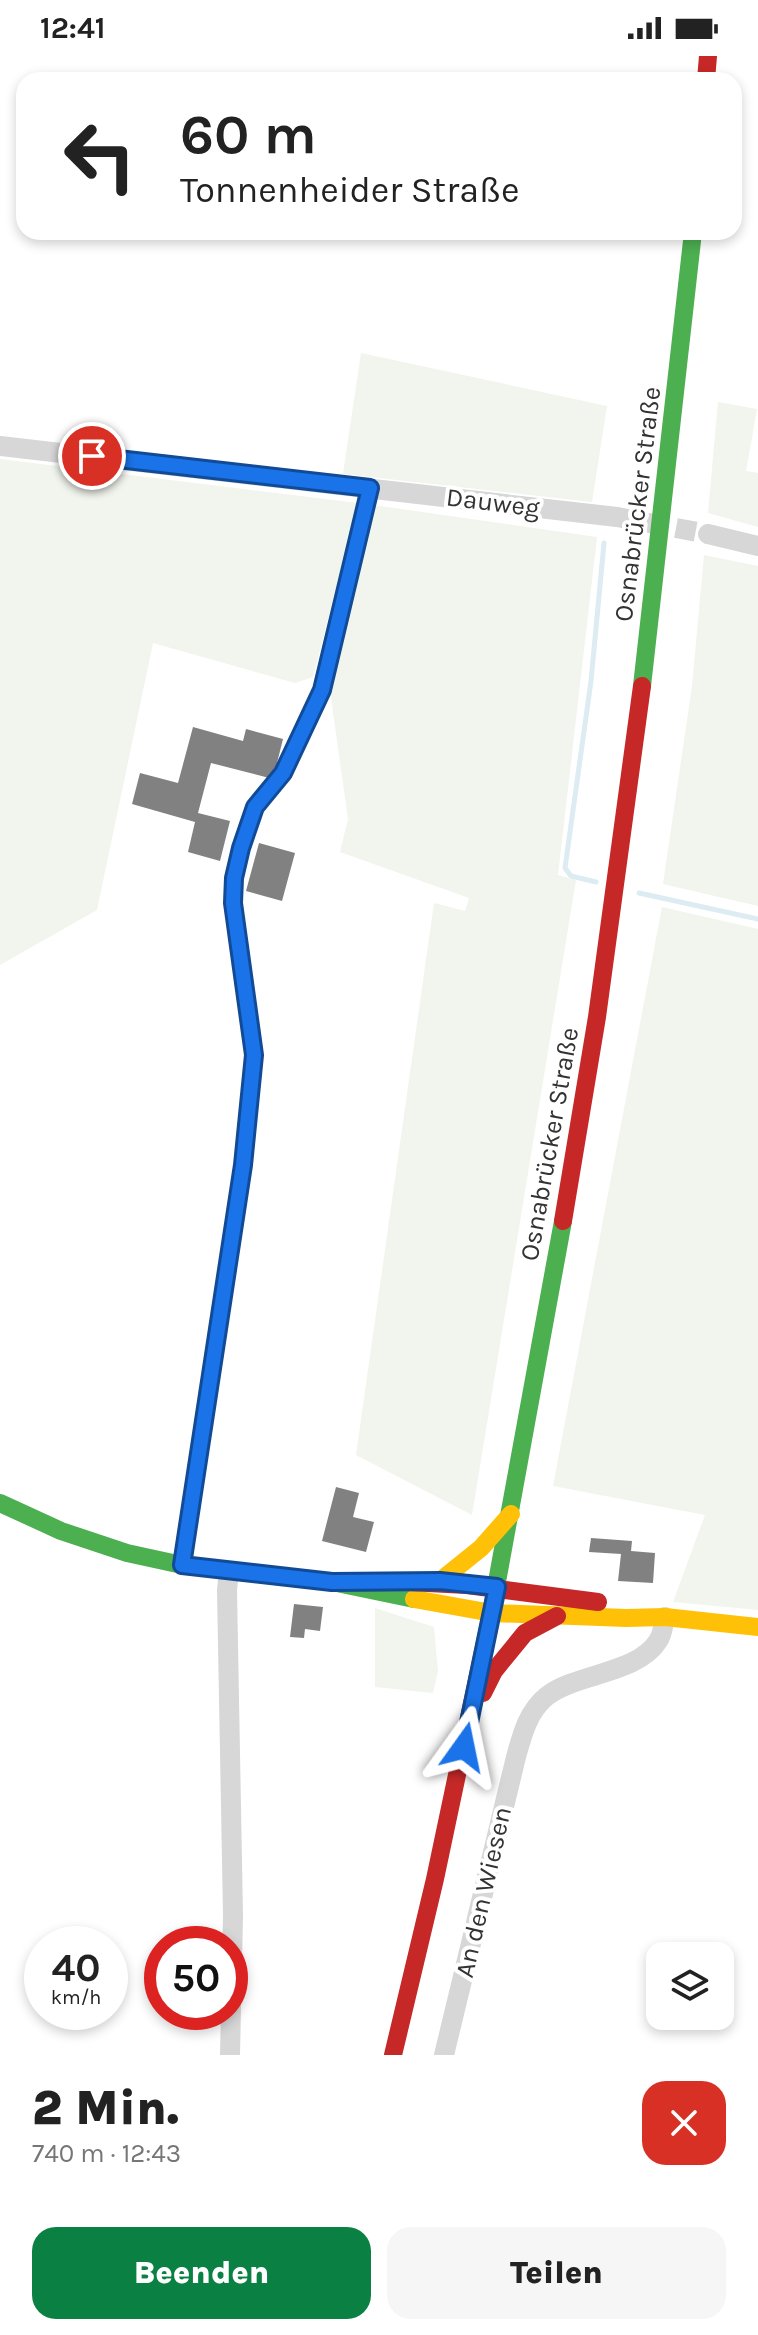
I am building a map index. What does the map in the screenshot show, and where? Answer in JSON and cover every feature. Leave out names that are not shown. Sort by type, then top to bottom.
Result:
[{"type":"main road","name":"Osnabrücker Straße","points":[[393,2055],[452,1803],[512,1513],[604,972],[665,503],[692,240]]},
{"type":"main road","points":[[0,1503],[61,1531],[127,1553],[182,1565],[332,1582],[492,1613],[665,1617],[758,1627]]},
{"type":"main road","points":[[440,1581],[481,1548],[512,1513]]},
{"type":"main road","points":[[332,1582],[440,1581],[628,1607],[665,1617]]},
{"type":"main road","points":[[470,1719],[494,1671],[525,1633],[557,1616]]},
{"type":"street","name":"Dauweg","points":[[0,446],[617,517]]},
{"type":"street","points":[[708,534],[758,546]]},
{"type":"street","points":[[229,1571],[233,1915],[230,2055]]},
{"type":"street","name":"An den Wiesen","points":[[444,2055],[516,1757],[532,1713],[546,1697],[561,1688],[649,1652],[660,1638],[665,1617]]},
{"type":"lane","points":[[182,1565],[243,1165],[254,1055],[233,903],[234,878],[255,807],[283,773],[322,690],[370,488]]},
{"type":"shaded area","points":[[361,353],[607,406],[592,502],[343,474]]},
{"type":"shaded area","points":[[718,402],[757,409],[746,471],[758,473],[758,527],[708,513]]},
{"type":"shaded area","points":[[0,459],[358,503],[313,677],[295,683],[153,643],[97,910],[0,965]]},
{"type":"shaded area","points":[[373,505],[597,537],[558,875],[576,880],[472,1515],[356,1455],[434,903],[465,911],[469,898],[340,852],[348,819],[330,691]]},
{"type":"shaded area","points":[[704,555],[758,566],[758,906],[663,884],[692,686]]},
{"type":"shaded area","points":[[662,907],[758,929],[758,1610],[673,1602],[705,1515],[553,1486]]},
{"type":"shaded area","points":[[375,1608],[434,1627],[438,1671],[433,1693],[375,1687]]},
{"type":"building","points":[[193,727],[243,741],[246,729],[283,739],[273,779],[211,763],[198,813],[230,821],[220,861],[188,852],[195,822],[132,804],[140,773],[178,783]]},
{"type":"building","points":[[259,843],[295,853],[282,901],[246,891]]},
{"type":"building","points":[[336,1487],[359,1493],[353,1517],[374,1522],[366,1552],[322,1541]]},
{"type":"building","points":[[591,1538],[632,1541],[631,1551],[655,1553],[653,1583],[618,1581],[621,1554],[589,1552]]},
{"type":"building","points":[[294,1604],[323,1607],[320,1631],[305,1629],[304,1638],[290,1637]]},
{"type":"waterway","points":[[596,882],[571,876],[565,868],[591,681],[604,543]]},
{"type":"waterway","points":[[639,893],[758,919]]},
{"type":"tunnel","points":[[617,517],[708,534]]},
{"type":"traffic: fast","points":[[642,686],[692,240]]},
{"type":"traffic: fast","points":[[492,1609],[563,1221]]},
{"type":"traffic: fast","points":[[0,1503],[61,1531],[127,1553],[182,1565],[332,1582],[414,1599]]},
{"type":"traffic: slow","points":[[440,1581],[481,1548],[511,1514]]},
{"type":"traffic: slow","points":[[414,1599],[492,1613],[665,1617],[758,1627]]},
{"type":"traffic: jam","points":[[707,72],[708,56]]},
{"type":"traffic: jam","points":[[563,1221],[597,1017],[642,686]]},
{"type":"traffic: jam","points":[[389,1581],[467,1585],[598,1602]]},
{"type":"traffic: jam","points":[[393,2055],[435,1879],[492,1609]]},
{"type":"traffic: jam","points":[[483,1693],[494,1671],[525,1633],[557,1616]]},
{"type":"route","points":[[92,456],[370,488],[322,690],[283,773],[255,807],[234,878],[233,903],[254,1055],[243,1165],[182,1565],[332,1582],[440,1581],[497,1587],[464,1747]]}]
